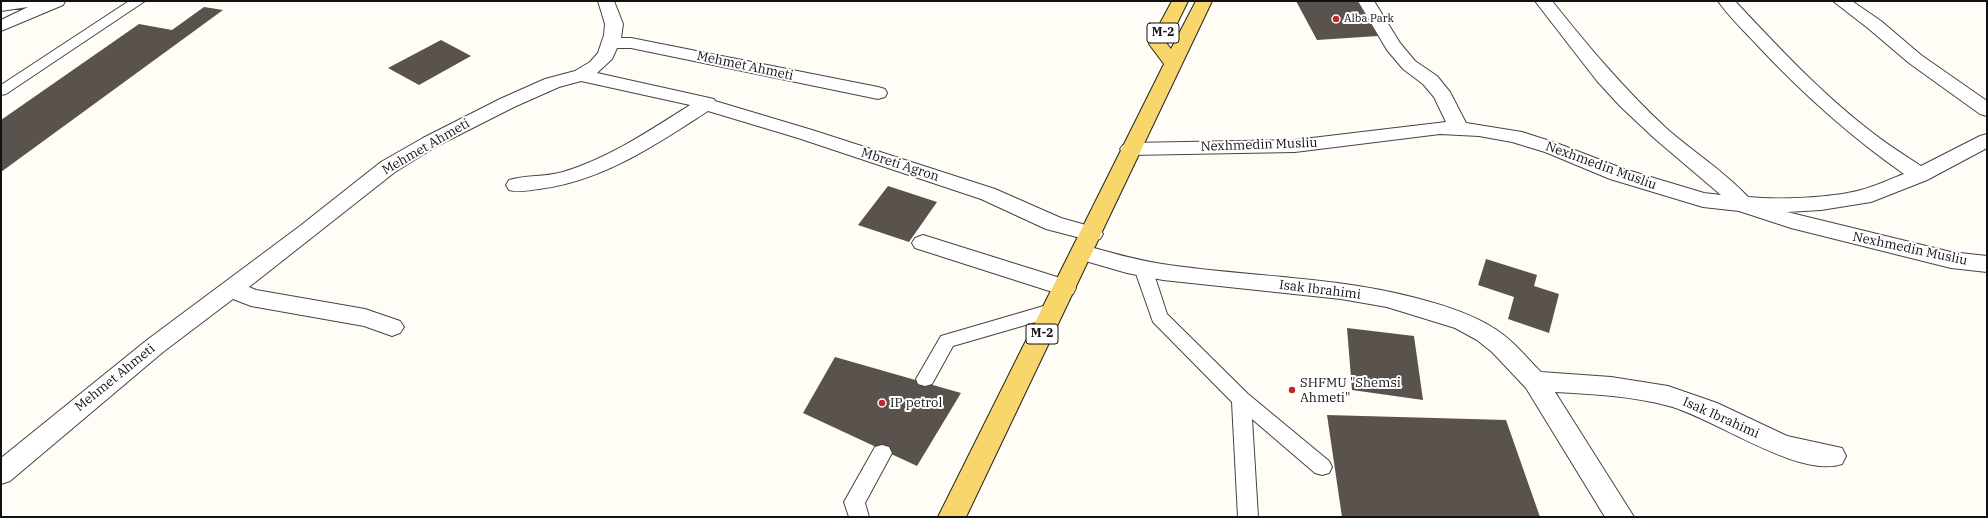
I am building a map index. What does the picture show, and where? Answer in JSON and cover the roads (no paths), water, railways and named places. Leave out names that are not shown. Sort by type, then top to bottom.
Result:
[{"type":"main road","name":"M-2","points":[[1173,63],[1158,44],[1180,1]]},
{"type":"main road","name":"M-2","points":[[952,517],[1087,244],[1130,149],[1204,1]]},
{"type":"street","points":[[1,6],[39,1]]},
{"type":"street","points":[[1,26],[57,1]]},
{"type":"street","name":"Mehmet Ahmeti","points":[[1,473],[155,346],[308,232],[388,167],[430,142],[507,103],[552,83],[581,75],[596,66],[606,55],[612,43],[614,24],[606,1]]},
{"type":"street","points":[[1366,1],[1393,46],[1409,65],[1430,80],[1444,96],[1459,129]]},
{"type":"street","name":"Nexhmedin Musliu","points":[[1543,1],[1604,77],[1627,102],[1661,134],[1734,195],[1742,204],[1791,221],[1900,249],[1951,260],[1987,264]]},
{"type":"street","points":[[1726,1],[1777,55],[1844,120],[1885,151],[1920,174]]},
{"type":"street","points":[[1841,1],[1875,25],[1915,59],[1987,110]]},
{"type":"street","name":"Mehmet Ahmeti","points":[[612,43],[632,43],[878,93]]},
{"type":"street","name":"Mbreti Agron","points":[[581,75],[640,86],[707,103],[988,194],[1054,224],[1087,244]]},
{"type":"street","points":[[516,185],[566,178],[599,166],[620,156],[707,103]]},
{"type":"street","name":"Nexhmedin Musliu","points":[[1130,149],[1295,146],[1440,128],[1459,129],[1515,136],[1552,148],[1617,174],[1703,200],[1763,206],[1822,203],[1864,197],[1920,174],[1987,140]]},
{"type":"street","points":[[923,243],[1065,288]]},
{"type":"street","name":"Isak Ibrahimi","points":[[1087,244],[1143,268],[1163,272],[1341,291],[1387,299],[1435,312],[1463,322],[1485,334],[1500,346],[1535,381],[1620,517]]},
{"type":"street","points":[[233,288],[251,298],[365,318],[392,327]]},
{"type":"street","name":"Isak Ibrahimi","points":[[1535,381],[1652,392],[1686,401],[1776,442],[1804,451],[1833,456]]},
{"type":"lane","points":[[1,91],[138,1]]},
{"type":"lane","points":[[1143,268],[1159,317],[1241,399],[1322,467]]},
{"type":"lane","points":[[925,379],[947,341],[1054,310]]},
{"type":"lane","points":[[1241,399],[1248,517]]},
{"type":"lane","points":[[859,517],[854,502],[882,453]]},
{"type":"place","name":"Alba Park","points":[[1336,19]]},
{"type":"place","name":"SHFMU \"Shemsi Ahmeti\"","points":[[1292,390]]},
{"type":"place","name":"IP petrol","points":[[882,403]]}]
